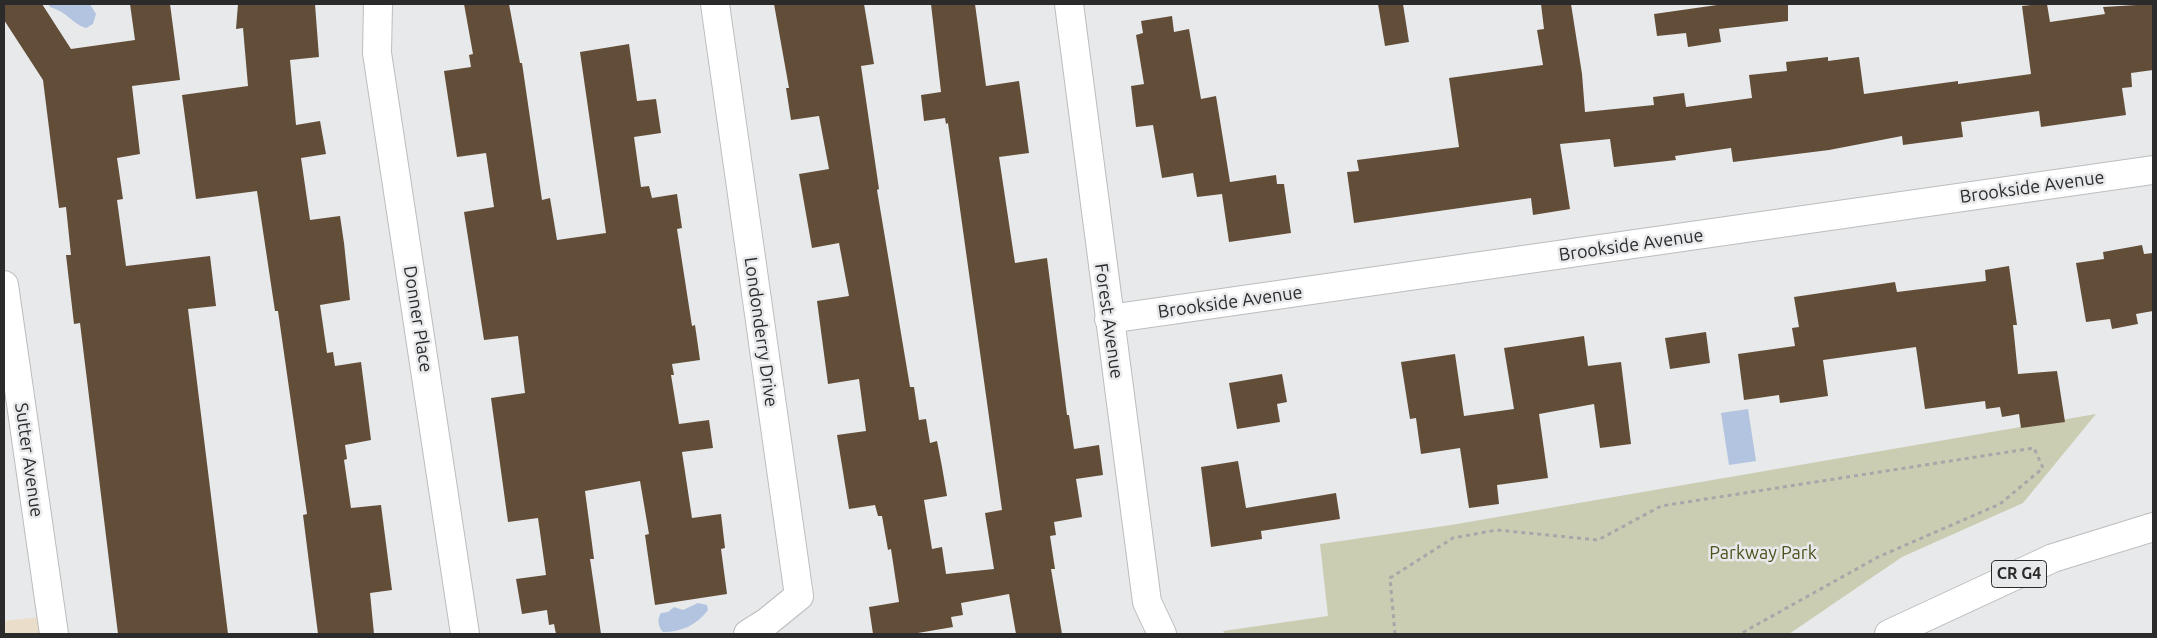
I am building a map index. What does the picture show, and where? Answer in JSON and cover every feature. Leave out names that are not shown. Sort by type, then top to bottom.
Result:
[{"type":"main road","name":"Donner Place","points":[[378,4],[377,54],[465,634]]},
{"type":"main road","name":"Londonderry Drive","points":[[714,4],[799,596],[767,622],[748,634]]},
{"type":"main road","name":"Forest Avenue","points":[[1070,4],[1109,319],[1147,602],[1162,634]]},
{"type":"main road","name":"Brookside Avenue","points":[[1109,319],[2153,170]]},
{"type":"main road","name":"Sutter Avenue","points":[[4,285],[54,634]]},
{"type":"main road","name":"CR G4","points":[[1889,634],[2053,558],[2153,527]]},
{"type":"path","points":[[1395,634],[1390,578],[1453,538],[1497,530],[1598,540],[1661,506],[2034,448],[2043,468],[2000,504],[1878,556],[1740,634]]},
{"type":"shaded area","points":[[39,617],[41,634],[4,634],[4,621]]},
{"type":"green space","name":"Parkway Park","points":[[2096,414],[2023,503],[1902,557],[1789,634],[1225,634],[1223,631],[1328,616],[1320,544],[1451,525]]},
{"type":"water","points":[[48,4],[90,4],[96,14],[93,24],[86,28],[81,26]]},
{"type":"water","points":[[1748,409],[1756,461],[1729,465],[1721,413]]},
{"type":"water","points":[[698,603],[707,605],[708,610],[694,624],[676,631],[663,632],[661,630],[659,620],[661,613],[668,612],[674,607],[683,610]]},
{"type":"building","points":[[4,4],[42,4],[71,49],[135,40],[130,4],[170,4],[180,80],[132,86],[140,154],[117,158],[123,199],[117,200],[126,266],[210,256],[216,306],[188,309],[228,634],[118,634],[80,323],[74,324],[66,255],[71,255],[66,207],[59,208],[43,80],[4,20]]},
{"type":"building","points":[[238,4],[315,4],[319,57],[290,60],[296,125],[320,121],[326,154],[301,158],[310,220],[340,216],[350,300],[320,305],[327,353],[333,352],[335,366],[361,362],[371,440],[345,445],[347,459],[344,460],[351,508],[381,505],[392,590],[370,593],[374,634],[318,634],[303,515],[307,514],[278,311],[275,311],[257,191],[196,199],[182,95],[248,86],[243,28],[236,29]]},
{"type":"building","points":[[464,4],[509,4],[520,63],[522,63],[542,200],[550,198],[557,240],[606,233],[580,52],[629,44],[637,101],[656,99],[661,133],[634,137],[641,187],[649,186],[652,198],[677,194],[682,228],[677,229],[692,326],[695,325],[700,360],[672,364],[674,375],[671,375],[679,424],[709,420],[713,448],[682,452],[692,518],[721,514],[725,548],[721,549],[727,594],[655,605],[645,535],[649,534],[640,481],[585,491],[594,559],[590,559],[601,634],[556,634],[554,624],[549,625],[547,610],[522,614],[516,579],[546,575],[538,518],[508,522],[491,398],[525,393],[518,336],[484,340],[464,212],[494,207],[486,153],[457,157],[444,71],[471,67],[469,55],[473,54]]},
{"type":"building","points":[[774,4],[864,4],[874,64],[861,66],[879,189],[877,190],[910,387],[914,387],[919,420],[926,419],[930,443],[937,441],[942,467],[947,496],[924,500],[932,549],[942,547],[946,574],[994,569],[985,513],[1002,510],[948,123],[946,124],[945,118],[924,121],[921,95],[941,92],[931,4],[975,4],[986,86],[1019,81],[1029,153],[999,157],[1015,263],[1047,258],[1067,415],[1069,415],[1074,449],[1099,445],[1103,475],[1076,479],[1082,517],[1054,522],[1056,535],[1050,536],[1055,569],[1051,569],[1062,634],[1016,634],[1009,594],[961,603],[963,615],[951,617],[953,627],[912,634],[873,634],[869,607],[899,602],[891,549],[888,550],[882,516],[878,516],[875,505],[849,509],[837,435],[866,431],[859,379],[828,384],[817,301],[849,296],[839,243],[812,248],[799,174],[829,169],[819,116],[791,120],[786,88],[789,88]]},
{"type":"building","points":[[1378,4],[1403,4],[1409,42],[1385,46]]},
{"type":"building","points":[[1541,4],[1571,4],[1582,74],[1585,112],[1654,105],[1653,97],[1684,93],[1686,107],[1752,98],[1749,75],[1787,71],[1786,62],[1828,57],[1828,61],[1859,57],[1864,94],[1958,81],[1958,84],[2031,74],[2022,6],[2040,4],[2047,4],[2050,22],[2105,14],[2103,7],[2153,4],[2153,70],[2131,73],[2132,87],[2122,88],[2126,115],[2041,127],[2039,111],[1961,122],[1963,137],[1903,145],[1902,136],[1829,150],[1733,162],[1731,148],[1675,156],[1676,160],[1614,167],[1610,139],[1560,144],[1570,209],[1533,215],[1531,198],[1354,223],[1347,172],[1359,171],[1357,160],[1459,147],[1449,78],[1543,65],[1537,30],[1544,29]]},
{"type":"building","points":[[1724,4],[1788,4],[1788,21],[1719,29],[1721,42],[1688,47],[1686,33],[1657,36],[1654,14]]},
{"type":"building","points":[[1172,16],[1174,32],[1189,29],[1201,99],[1216,96],[1230,182],[1276,175],[1277,184],[1284,184],[1291,233],[1229,242],[1222,194],[1197,197],[1193,173],[1162,178],[1153,125],[1136,127],[1131,86],[1144,84],[1136,35],[1143,33],[1141,21]]},
{"type":"building","points":[[2142,245],[2144,254],[2153,253],[2153,311],[2136,314],[2138,324],[2112,329],[2110,319],[2086,322],[2076,263],[2104,259],[2103,252]]},
{"type":"building","points":[[2009,266],[2017,325],[2013,325],[2018,374],[2057,371],[2065,422],[2021,428],[2019,414],[2002,417],[2000,407],[1986,409],[1985,401],[1925,409],[1916,347],[1823,360],[1828,396],[1780,403],[1779,395],[1744,400],[1738,354],[1795,346],[1792,328],[1799,327],[1794,297],[1895,282],[1897,292],[1986,281],[1985,270]]},
{"type":"building","points":[[1706,332],[1710,363],[1670,369],[1665,338]]},
{"type":"building","points":[[1584,336],[1588,366],[1621,362],[1631,444],[1600,448],[1594,404],[1539,414],[1548,478],[1497,485],[1499,504],[1469,508],[1460,448],[1421,454],[1416,418],[1410,419],[1401,362],[1455,354],[1464,416],[1514,409],[1504,348]]},
{"type":"building","points":[[1282,374],[1287,402],[1277,404],[1280,422],[1237,429],[1229,383]]},
{"type":"building","points":[[1238,461],[1246,508],[1336,493],[1340,519],[1261,531],[1262,539],[1211,547],[1201,467]]}]
